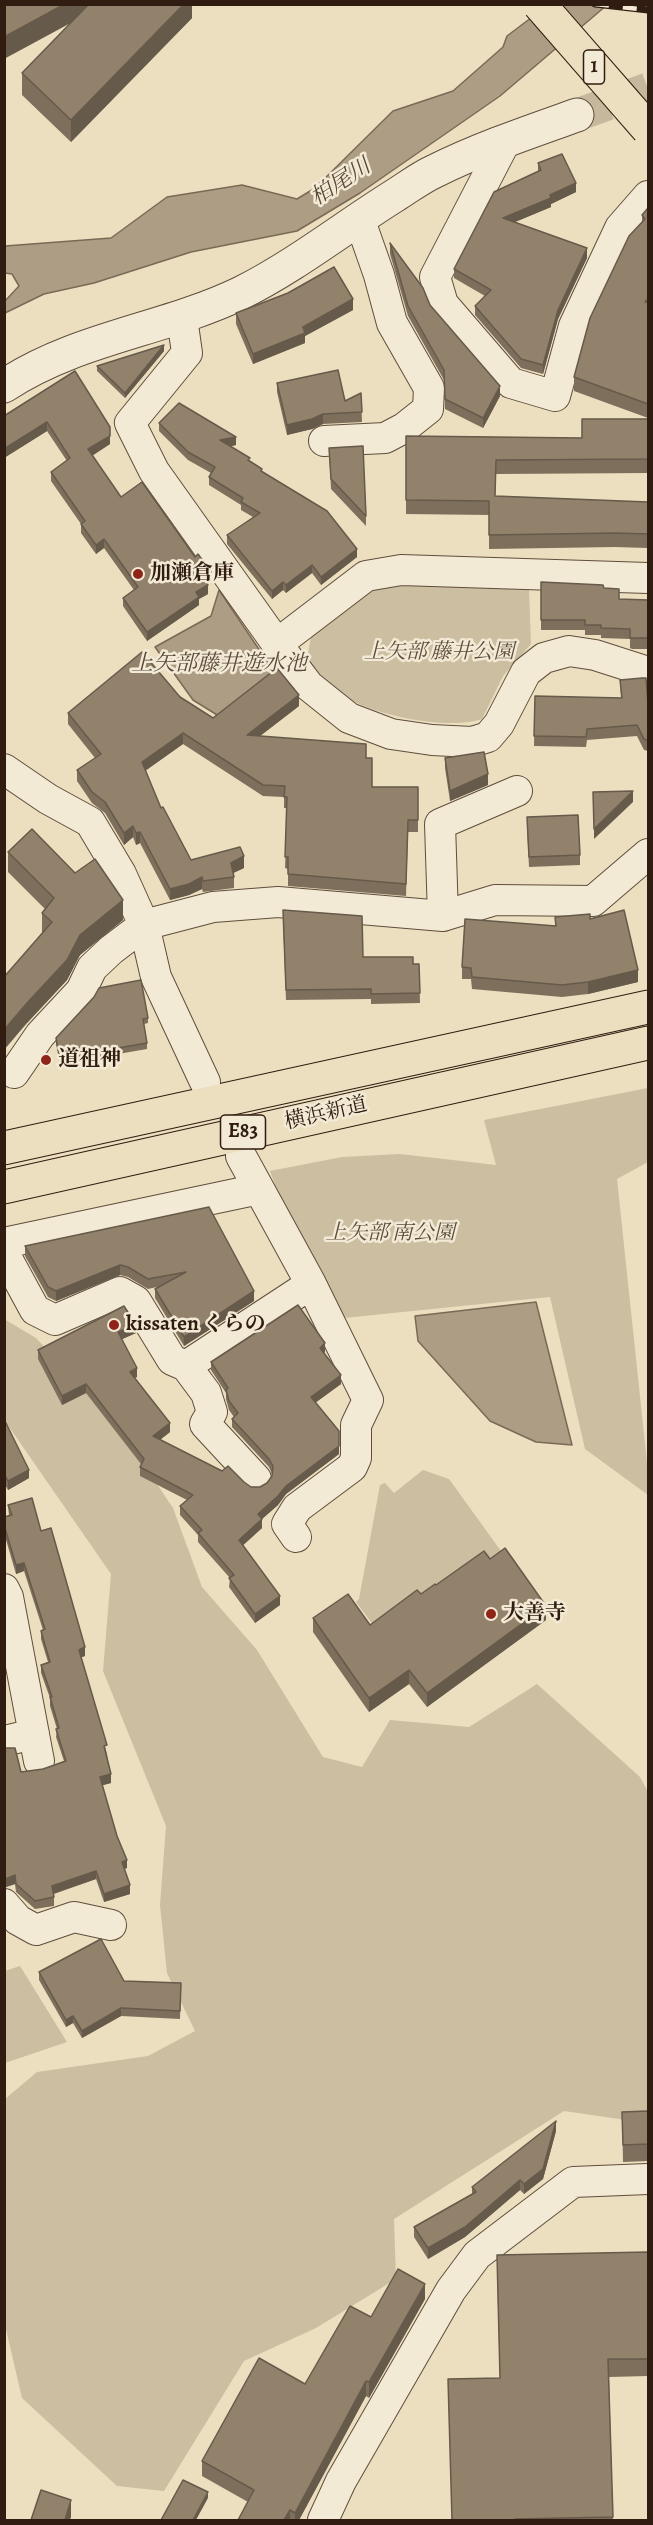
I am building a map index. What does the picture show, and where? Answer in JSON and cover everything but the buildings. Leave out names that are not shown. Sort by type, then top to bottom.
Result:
[{"type":"highway","name":"1","points":[[539,4],[648,129]]},
{"type":"highway","name":"横浜新道","points":[[4,1148],[648,1007]]},
{"type":"highway","name":"横浜新道","points":[[4,1187],[648,1043]]},
{"type":"street","points":[[4,386],[47,361],[78,349],[182,318],[241,293],[298,261],[359,218],[432,172],[577,116]]},
{"type":"street","points":[[505,142],[435,277],[443,304],[511,383],[555,396],[574,326],[584,304],[620,228],[648,196]]},
{"type":"street","points":[[324,441],[385,438],[404,428],[428,409],[429,388],[392,323],[379,274],[359,218]]},
{"type":"street","points":[[182,318],[187,353],[130,423],[154,471],[277,644],[309,686],[349,718],[391,734],[432,740],[472,742],[488,737],[499,724],[526,672],[544,658],[568,651],[595,655],[648,672]]},
{"type":"street","points":[[277,644],[366,576],[401,570],[648,578]]},
{"type":"street","points":[[4,769],[48,799],[90,822],[121,874],[144,925],[156,976],[205,1082]]},
{"type":"street","points":[[442,916],[440,824],[517,791]]},
{"type":"street","points":[[14,1073],[40,1035],[81,991],[92,968],[144,925],[213,907],[278,902],[442,916],[495,900],[593,901],[648,854]]},
{"type":"street","points":[[241,1156],[312,1284],[368,1400],[356,1425],[356,1458],[352,1467],[297,1508],[287,1524],[296,1537]]},
{"type":"street","points":[[4,1243],[259,1189]]},
{"type":"street","points":[[4,1253],[35,1311],[55,1320],[120,1292],[136,1301],[172,1360],[186,1366],[206,1393],[212,1412],[205,1424],[256,1479]]},
{"type":"street","points":[[186,1366],[312,1284]]},
{"type":"street","points":[[4,1589],[8,1597],[36,1748],[4,1741]]},
{"type":"street","points":[[4,1904],[18,1920],[36,1930],[74,1917],[111,1925]]},
{"type":"street","points":[[323,2520],[341,2481],[439,2310],[477,2255],[573,2182],[648,2179]]},
{"type":"green space","name":"上矢部 藤井公園","points":[[415,584],[529,590],[531,644],[503,676],[482,719],[450,723],[430,722],[369,708],[339,693],[307,659],[311,637],[368,593],[385,586]]},
{"type":"green space","name":"上矢部 南公園","points":[[648,1088],[648,1162],[617,1179],[648,1472],[648,1495],[585,1449],[550,1297],[344,1318],[282,1204],[270,1171],[342,1157],[400,1154],[496,1165],[484,1120]]},
{"type":"green space","points":[[4,1319],[36,1338],[112,1417],[173,1508],[202,1587],[257,1650],[323,1757],[362,1767],[390,1720],[469,1727],[537,1684],[640,1777],[648,1792],[648,2118],[626,2120],[564,2111],[394,2219],[396,2279],[316,2328],[244,2361],[164,2491],[117,2486],[22,2398],[5,2325],[5,2099],[37,2072],[148,2056],[195,2031],[167,1973],[160,1905],[166,1826],[103,1671],[111,1574],[5,1421]]},
{"type":"green space","points":[[423,1470],[449,1479],[506,1558],[380,1634],[356,1602],[359,1599],[380,1485],[385,1483],[394,1493]]},
{"type":"green space","points":[[20,1966],[67,2042],[5,2063],[5,1971]]},
{"type":"water","name":"柏尾川","points":[[548,5],[607,5],[500,96],[360,193],[297,231],[191,252],[94,283],[44,294],[5,313],[5,301],[19,286],[12,274],[5,273],[5,246],[111,238],[167,197],[242,185],[297,199],[315,188],[393,111],[453,91],[503,47],[507,36]]},
{"type":"water","name":"上矢部藤井遊水池","points":[[219,590],[277,676],[222,718],[193,700],[155,647],[211,616]]},
{"type":"water","points":[[536,1302],[572,1445],[536,1442],[490,1421],[418,1341],[415,1316]]},
{"type":"tunnel","points":[[577,115],[648,89]]},
{"type":"railway","points":[[595,4],[648,10]]},
{"type":"place","name":"加瀬倉庫","points":[[138,574]]},
{"type":"place","name":"道祖神","points":[[46,1060]]},
{"type":"place","name":"kissaten くらの","points":[[114,1325]]},
{"type":"place","name":"大善寺","points":[[491,1614]]}]
